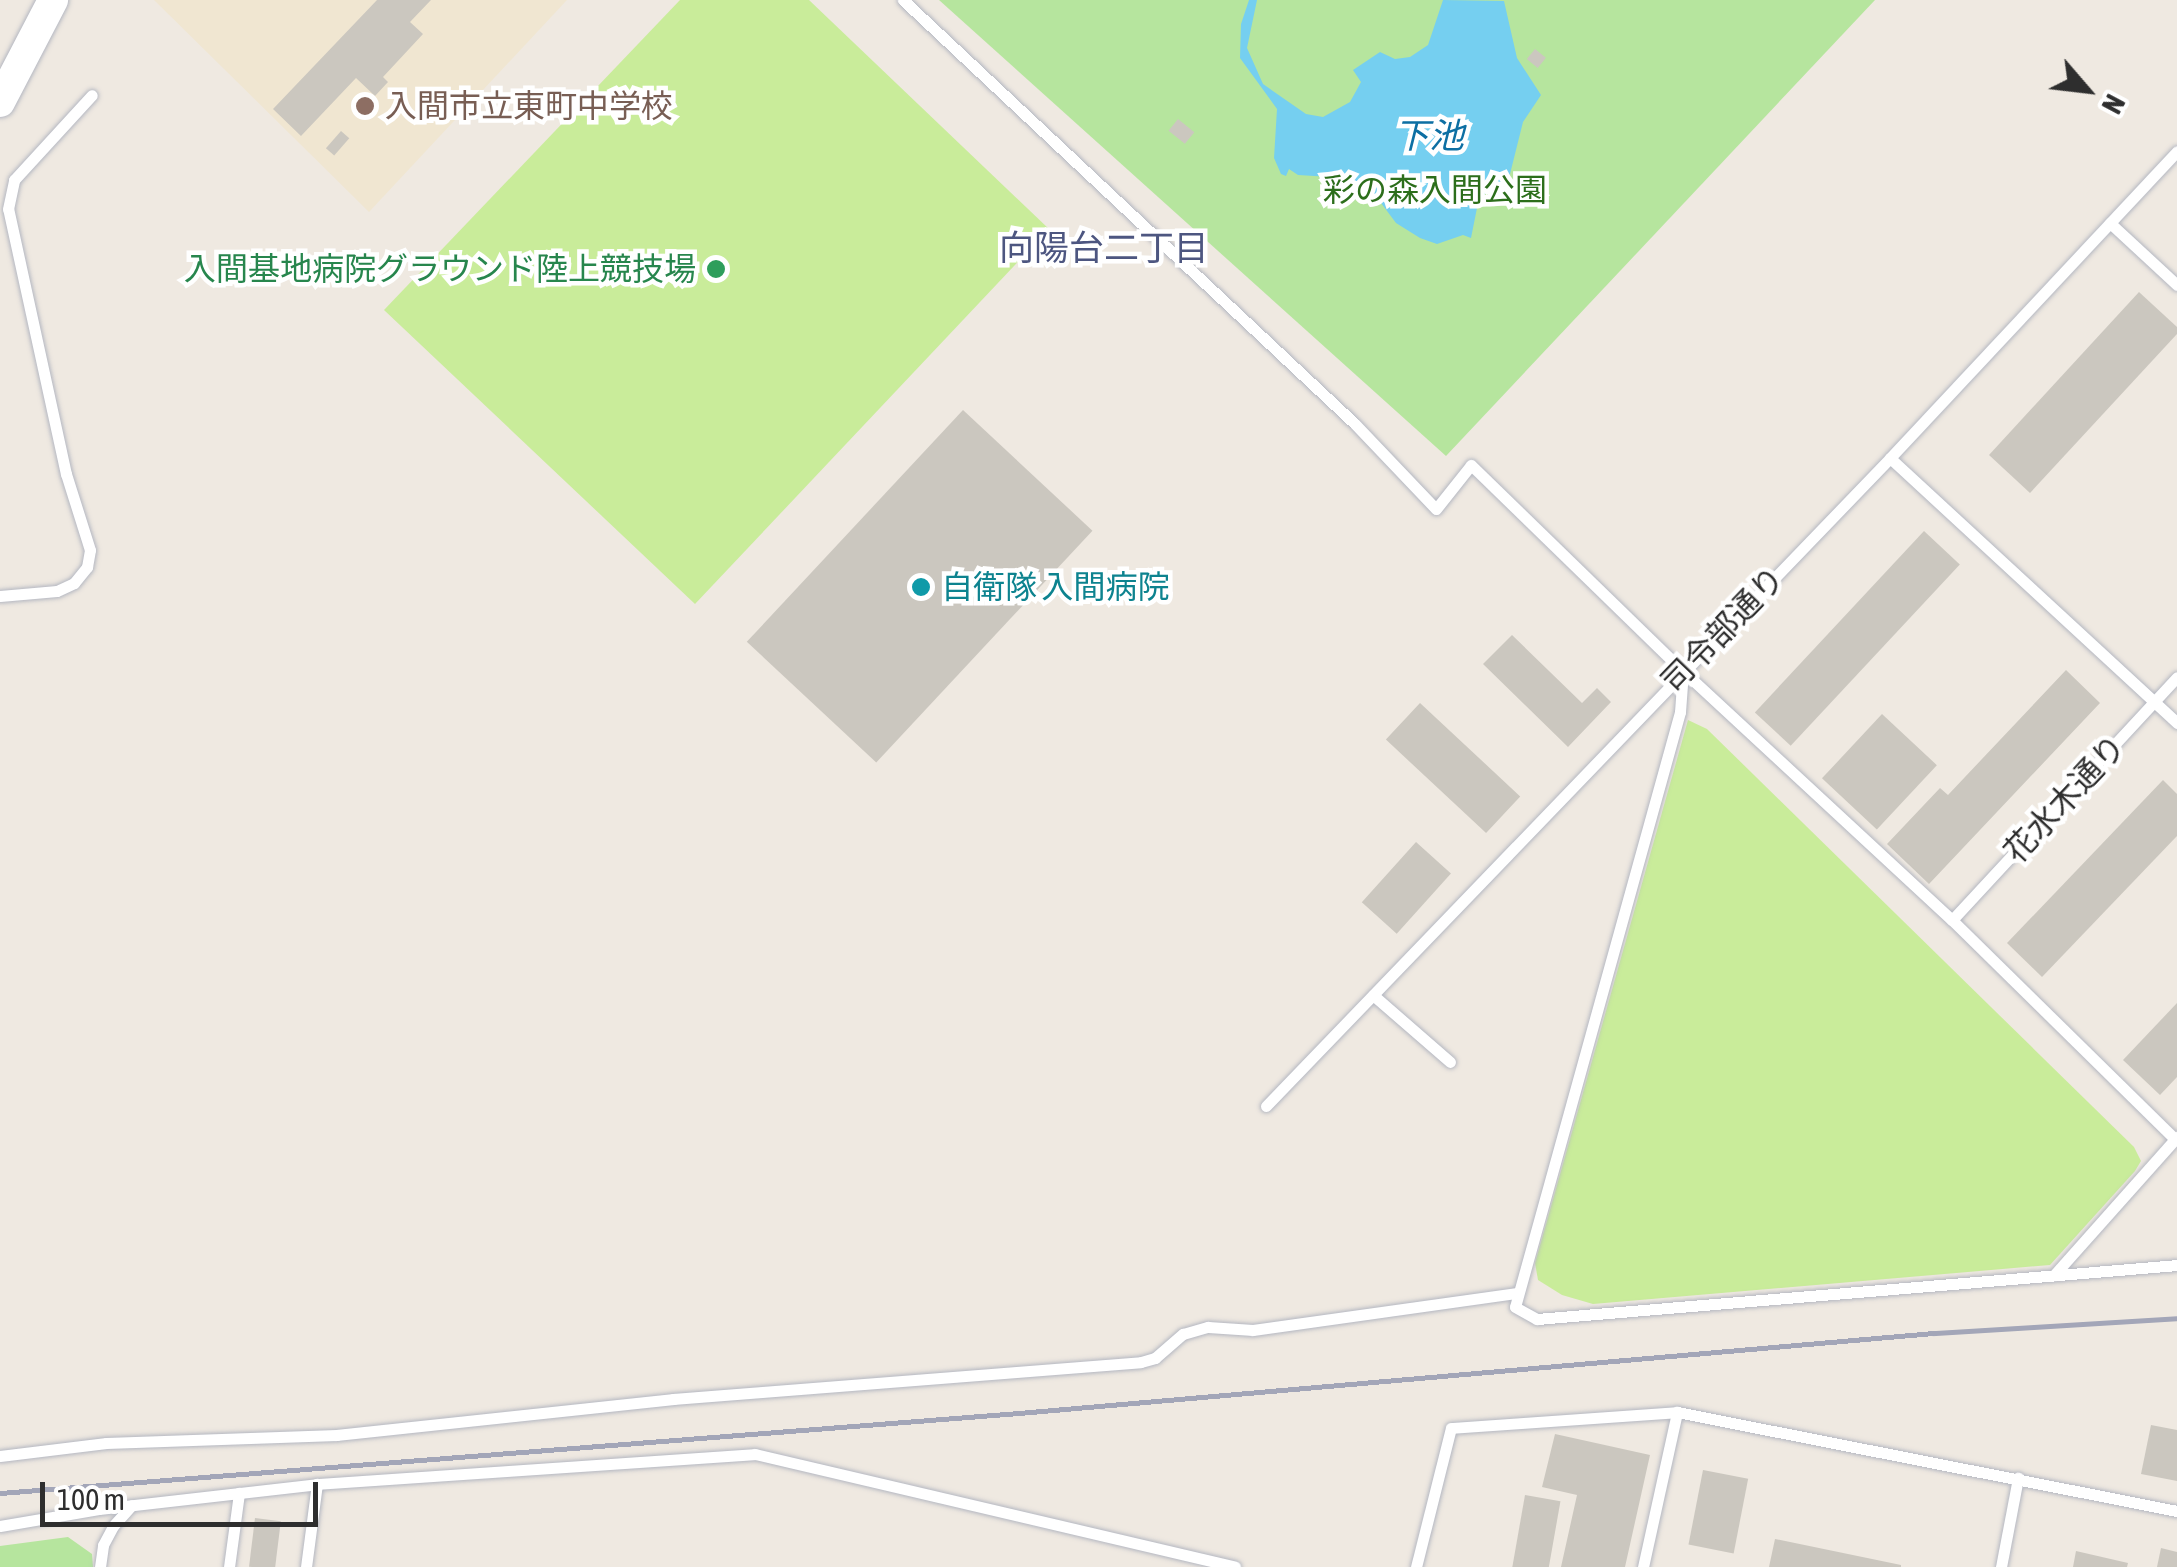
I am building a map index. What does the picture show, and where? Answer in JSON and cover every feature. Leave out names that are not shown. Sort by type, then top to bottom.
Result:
[{"type":"street","points":[[0,102],[53,0]]},
{"type":"lane","points":[[903,0],[1355,424],[1436,509],[1470,465],[1952,920],[2176,1138],[2054,1275]]},
{"type":"lane","points":[[0,596],[57,592],[74,583],[87,567],[90,550],[66,474],[8,208],[14,180],[92,96]]},
{"type":"lane","name":"司令部通り","points":[[1266,1106],[1890,458],[2177,150]]},
{"type":"lane","points":[[2110,223],[2177,286]]},
{"type":"lane","points":[[1890,458],[2177,723]]},
{"type":"lane","points":[[1683,670],[1680,712],[1514,1307],[1537,1320],[2177,1265]]},
{"type":"lane","name":"花水木通り","points":[[1952,920],[2177,678]]},
{"type":"lane","points":[[1374,995],[1450,1062]]},
{"type":"lane","points":[[0,1456],[106,1443],[337,1435],[673,1399],[1141,1362],[1154,1358],[1184,1334],[1208,1327],[1254,1330],[1516,1293]]},
{"type":"lane","points":[[1643,1567],[1677,1412]]},
{"type":"lane","points":[[1416,1567],[1451,1428],[1677,1412],[2177,1512]]},
{"type":"lane","points":[[0,1526],[317,1484],[755,1454],[1235,1567]]},
{"type":"lane","points":[[2001,1567],[2018,1478]]},
{"type":"lane","points":[[306,1567],[317,1484]]},
{"type":"lane","points":[[229,1567],[238,1493]]},
{"type":"lane","points":[[100,1567],[108,1536],[132,1506]]},
{"type":"shaded area","name":"入間市立東町中学校","points":[[154,0],[567,0],[369,212]]},
{"type":"green space","name":"入間基地病院グラウンド陸上競技場","points":[[680,0],[809,0],[1049,229],[695,604],[384,310]]},
{"type":"green space","name":"彩の森入間公園","points":[[939,0],[1875,0],[1446,456]]},
{"type":"green space","points":[[1688,720],[1707,729],[2134,1147],[2141,1161],[2135,1171],[2050,1265],[1593,1304],[1562,1295],[1538,1280],[1535,1263]]},
{"type":"green space","points":[[68,1537],[92,1554],[93,1567],[0,1567],[0,1546]]},
{"type":"water","name":"下池","points":[[1249,0],[1257,0],[1247,48],[1263,84],[1306,114],[1323,117],[1350,102],[1361,82],[1353,70],[1380,52],[1395,59],[1410,57],[1428,45],[1443,0],[1504,1],[1517,58],[1541,95],[1523,122],[1510,174],[1484,195],[1477,208],[1471,238],[1463,235],[1437,244],[1420,238],[1396,223],[1372,191],[1347,178],[1298,175],[1289,169],[1286,176],[1281,174],[1274,158],[1277,109],[1240,58],[1241,24]]},
{"type":"building","points":[[377,0],[431,0],[410,22],[423,34],[383,77],[388,82],[375,96],[356,78],[301,136],[273,109]]},
{"type":"building","points":[[1535,49],[1546,58],[1538,68],[1527,59]]},
{"type":"building","points":[[1178,119],[1194,132],[1185,144],[1169,131]]},
{"type":"building","points":[[341,131],[349,138],[334,156],[326,148]]},
{"type":"building","points":[[2139,292],[2177,327],[2177,334],[2030,493],[1989,455]]},
{"type":"building","name":"自衛隊 入間病院","points":[[963,410],[1092,531],[876,763],[747,642]]},
{"type":"building","points":[[1924,531],[1960,564],[1791,746],[1755,712]]},
{"type":"building","points":[[1512,635],[1582,703],[1597,688],[1611,702],[1568,747],[1483,664]]},
{"type":"building","points":[[2066,670],[2100,703],[1929,884],[1887,844],[1940,788],[1948,795]]},
{"type":"building","points":[[1420,703],[1520,796],[1486,833],[1386,740]]},
{"type":"building","points":[[1882,714],[1937,765],[1877,830],[1822,778]]},
{"type":"building","points":[[2163,780],[2177,794],[2177,836],[2042,977],[2007,943]]},
{"type":"building","points":[[1416,842],[1451,873],[1397,934],[1362,902]]},
{"type":"building","points":[[2177,1003],[2177,1077],[2160,1095],[2123,1060]]},
{"type":"building","points":[[2151,1425],[2177,1430],[2177,1481],[2141,1474]]},
{"type":"building","points":[[1555,1434],[1650,1455],[1625,1567],[1561,1567],[1577,1495],[1542,1487]]},
{"type":"building","points":[[1703,1470],[1748,1479],[1734,1553],[1688,1545]]},
{"type":"building","points":[[1525,1495],[1560,1501],[1549,1567],[1512,1567]]},
{"type":"building","points":[[255,1518],[281,1521],[275,1567],[249,1567]]},
{"type":"building","points":[[1775,1539],[1901,1565],[1901,1567],[1769,1567]]},
{"type":"building","points":[[2161,1548],[2177,1552],[2177,1567],[2157,1567]]},
{"type":"building","points":[[2076,1551],[2128,1563],[2127,1567],[2073,1567]]},
{"type":"railway","points":[[0,1493],[1019,1413],[1934,1333],[2177,1318]]},
{"type":"place","name":"入間市立東町中学校","points":[[365,106]]},
{"type":"place","name":"入間基地病院グラウンド陸上競技場","points":[[716,269]]},
{"type":"place","name":"自衛隊 入間病院","points":[[921,587]]},
{"type":"district","name":"向陽台二丁目","points":[[1104,247]]}]
